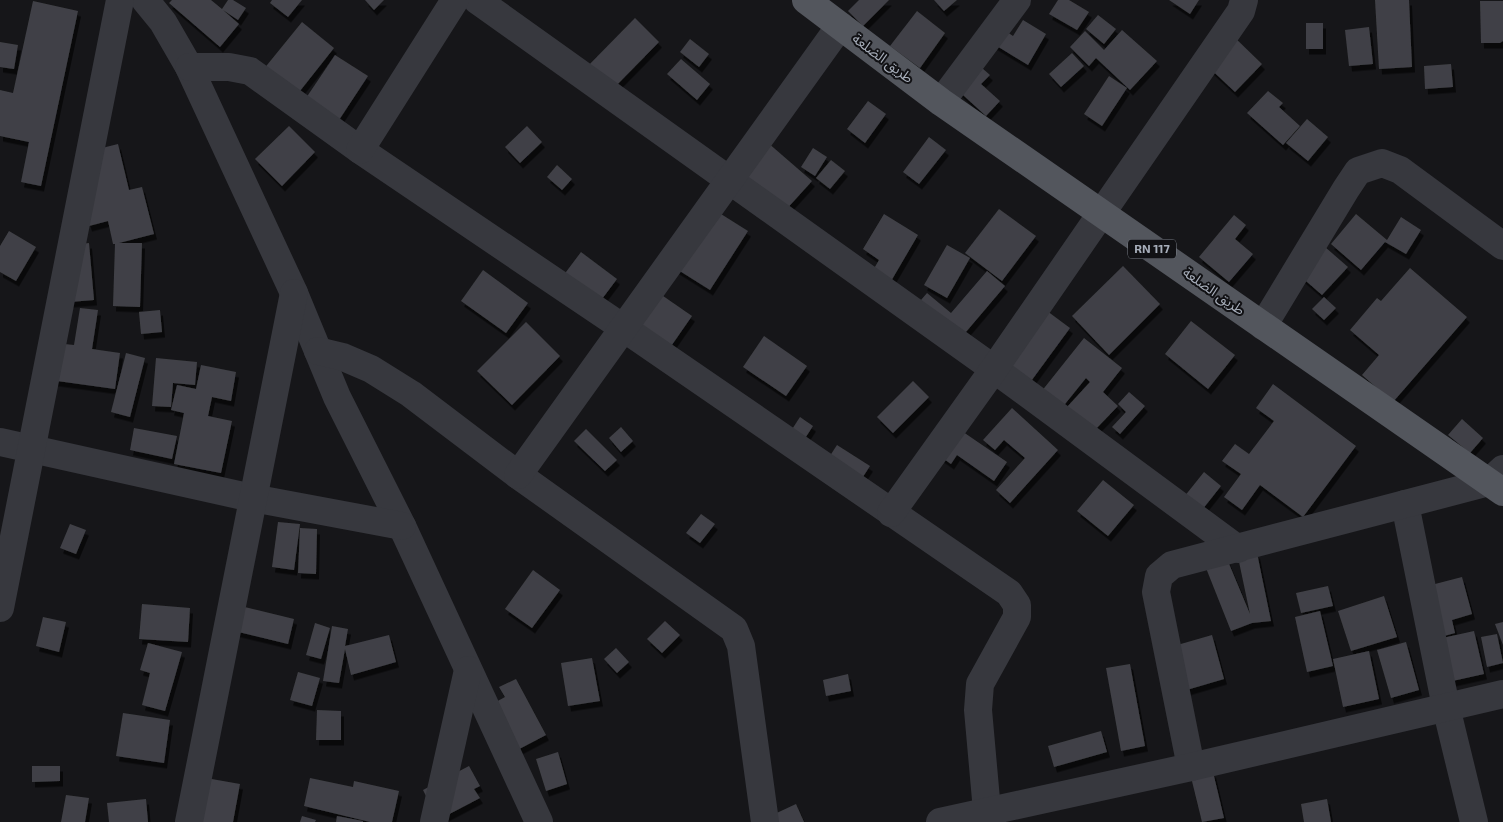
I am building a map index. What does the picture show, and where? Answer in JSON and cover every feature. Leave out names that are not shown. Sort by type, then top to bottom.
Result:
[{"type":"main road","name":"طريق الضلعة","points":[[806,0],[941,102],[1263,326],[1498,481]]},
{"type":"street","points":[[0,608],[120,0]]},
{"type":"street","points":[[146,0],[162,22],[189,67],[294,293],[356,438],[402,526],[539,822]]},
{"type":"street","points":[[360,150],[455,0]]},
{"type":"street","points":[[477,0],[994,369],[1238,549]]},
{"type":"street","points":[[941,102],[1017,0]]},
{"type":"street","points":[[890,513],[994,369],[1100,212],[1241,11],[1244,0]]},
{"type":"street","points":[[518,475],[622,326],[840,26]]},
{"type":"street","points":[[189,67],[229,67],[250,71],[360,150],[622,326],[890,513],[1009,593],[1017,605],[1017,617],[980,684],[978,710],[987,817]]},
{"type":"street","points":[[1263,326],[1358,171],[1382,163],[1400,170],[1503,246]]},
{"type":"street","points":[[189,822],[294,293]]},
{"type":"street","points":[[318,351],[343,357],[370,369],[411,394],[518,475],[734,629],[741,646],[765,822]]},
{"type":"street","points":[[0,442],[252,498],[402,526]]},
{"type":"street","points":[[1192,766],[1156,592],[1159,576],[1172,565],[1498,481]]},
{"type":"street","points":[[1405,504],[1446,707],[1474,822]]},
{"type":"street","points":[[434,822],[468,670]]},
{"type":"street","points":[[940,822],[987,817],[1192,766],[1503,694]]},
{"type":"building","points":[[172,0],[211,0],[222,9],[228,0],[233,0],[246,8],[238,20],[223,10],[239,24],[220,47],[169,3]]},
{"type":"building","points":[[272,0],[302,0],[288,17],[270,3]]},
{"type":"building","points":[[365,0],[384,0],[374,10]]},
{"type":"building","points":[[859,0],[889,0],[863,26],[848,11]]},
{"type":"building","points":[[934,0],[957,0],[944,11]]},
{"type":"building","points":[[1058,0],[1069,0],[1089,12],[1077,30],[1049,14]]},
{"type":"building","points":[[1169,0],[1199,0],[1190,14]]},
{"type":"building","points":[[1375,0],[1409,0],[1412,67],[1379,69]]},
{"type":"building","points":[[33,1],[78,11],[41,186],[21,182],[29,142],[0,136],[0,90],[13,93]]},
{"type":"building","points":[[1480,1],[1503,1],[1503,41],[1500,43],[1481,43]]},
{"type":"building","points":[[917,11],[945,33],[920,68],[890,46]]},
{"type":"building","points":[[1098,15],[1116,29],[1104,44],[1086,29]]},
{"type":"building","points":[[635,18],[659,42],[608,94],[583,71]]},
{"type":"building","points":[[1023,20],[1046,34],[1028,65],[992,43],[1001,28],[1013,36]]},
{"type":"building","points":[[302,22],[334,48],[296,96],[263,70]]},
{"type":"building","points":[[1306,23],[1323,23],[1323,49],[1306,49]]},
{"type":"building","points":[[1369,27],[1373,64],[1349,66],[1345,30]]},
{"type":"building","points":[[1122,30],[1157,61],[1130,90],[1096,58],[1089,66],[1070,47],[1085,31],[1104,50]]},
{"type":"building","points":[[1230,33],[1262,64],[1235,92],[1202,61]]},
{"type":"building","points":[[690,39],[709,54],[699,67],[680,52]]},
{"type":"building","points":[[0,42],[18,45],[14,69],[0,67]]},
{"type":"building","points":[[1072,53],[1084,66],[1061,87],[1049,74]]},
{"type":"building","points":[[335,55],[368,76],[337,123],[304,101]]},
{"type":"building","points":[[681,59],[710,84],[697,100],[667,74]]},
{"type":"building","points":[[974,61],[990,75],[981,84],[1000,101],[986,116],[952,85]]},
{"type":"building","points":[[1451,64],[1453,87],[1425,89],[1424,66]]},
{"type":"building","points":[[1109,76],[1127,88],[1102,126],[1084,114]]},
{"type":"building","points":[[1268,91],[1283,103],[1279,107],[1300,126],[1283,145],[1247,113]]},
{"type":"building","points":[[868,101],[886,114],[865,143],[847,129]]},
{"type":"building","points":[[1307,119],[1328,137],[1308,161],[1286,143]]},
{"type":"building","points":[[289,126],[315,152],[282,186],[255,159]]},
{"type":"building","points":[[527,126],[542,142],[520,163],[505,147]]},
{"type":"building","points":[[929,137],[946,150],[919,184],[903,172]]},
{"type":"building","points":[[767,142],[812,181],[783,213],[739,174]]},
{"type":"building","points":[[118,144],[129,190],[142,187],[154,234],[119,243],[142,243],[140,307],[113,306],[115,244],[113,244],[108,221],[89,226],[83,205],[94,202],[82,153]]},
{"type":"building","points":[[813,148],[827,157],[815,176],[801,167]]},
{"type":"building","points":[[831,160],[845,171],[830,189],[816,178]]},
{"type":"building","points":[[557,165],[572,179],[562,190],[547,177]]},
{"type":"building","points":[[713,209],[748,231],[710,290],[675,268]]},
{"type":"building","points":[[999,209],[1036,236],[1002,281],[965,253]]},
{"type":"building","points":[[884,214],[918,235],[887,288],[869,277],[879,260],[863,249]]},
{"type":"building","points":[[1356,214],[1387,240],[1401,217],[1421,230],[1406,254],[1385,242],[1361,270],[1331,244]]},
{"type":"building","points":[[1234,215],[1246,225],[1235,239],[1253,254],[1229,282],[1199,257]]},
{"type":"building","points":[[9,231],[36,247],[16,281],[0,272],[0,246]]},
{"type":"building","points":[[1317,240],[1348,267],[1322,295],[1291,268]]},
{"type":"building","points":[[89,243],[94,300],[70,302],[65,246]]},
{"type":"building","points":[[947,245],[970,258],[947,298],[924,285]]},
{"type":"building","points":[[581,252],[617,279],[596,307],[560,280]]},
{"type":"building","points":[[1123,266],[1160,304],[1109,355],[1072,316]]},
{"type":"building","points":[[1410,268],[1467,317],[1393,402],[1362,375],[1379,355],[1350,330],[1377,298],[1381,301]]},
{"type":"building","points":[[483,270],[528,303],[506,333],[461,301]]},
{"type":"building","points":[[987,271],[1005,286],[960,339],[915,307],[927,293],[951,313]]},
{"type":"building","points":[[653,289],[692,316],[667,352],[628,326]]},
{"type":"building","points":[[1324,297],[1336,308],[1324,320],[1312,309]]},
{"type":"building","points":[[80,308],[98,310],[92,349],[120,353],[115,389],[50,380],[55,343],[74,345]]},
{"type":"building","points":[[1043,308],[1070,328],[1026,388],[998,368]]},
{"type":"building","points":[[160,310],[162,332],[141,334],[139,312]]},
{"type":"building","points":[[1191,321],[1235,355],[1208,389],[1165,354]]},
{"type":"building","points":[[526,322],[560,356],[512,405],[477,371]]},
{"type":"building","points":[[764,336],[807,366],[786,396],[743,367]]},
{"type":"building","points":[[1084,338],[1122,368],[1103,392],[1118,406],[1093,432],[1067,407],[1090,382],[1086,378],[1061,409],[1041,392]]},
{"type":"building","points":[[126,353],[145,358],[130,417],[111,412]]},
{"type":"building","points":[[156,358],[197,362],[195,385],[173,383],[171,407],[152,406]]},
{"type":"building","points":[[201,365],[236,372],[231,401],[212,397],[208,416],[232,421],[221,473],[174,464],[184,413],[171,410],[177,385],[196,389]]},
{"type":"building","points":[[913,381],[929,397],[893,433],[877,417]]},
{"type":"building","points":[[1273,384],[1356,446],[1303,517],[1260,485],[1242,510],[1224,497],[1241,474],[1222,461],[1235,444],[1249,454],[1274,421],[1256,408]]},
{"type":"building","points":[[1129,392],[1145,406],[1120,434],[1112,427],[1126,412],[1118,404]]},
{"type":"building","points":[[1012,408],[1058,450],[1010,503],[996,490],[1025,458],[1004,440],[995,450],[983,440]]},
{"type":"building","points":[[800,417],[813,426],[800,446],[787,437]]},
{"type":"building","points":[[1462,419],[1483,438],[1470,453],[1448,435]]},
{"type":"building","points":[[953,425],[1007,462],[994,481],[957,455],[951,464],[934,452]]},
{"type":"building","points":[[621,427],[633,441],[621,452],[609,438]]},
{"type":"building","points":[[134,428],[177,436],[172,459],[130,450]]},
{"type":"building","points":[[586,429],[617,460],[605,471],[574,441]]},
{"type":"building","points":[[837,445],[870,466],[857,486],[824,465]]},
{"type":"building","points":[[1204,472],[1221,486],[1202,510],[1184,497]]},
{"type":"building","points":[[1103,480],[1134,505],[1108,536],[1077,511]]},
{"type":"building","points":[[701,514],[715,524],[700,543],[686,533]]},
{"type":"building","points":[[278,522],[300,524],[294,570],[272,567]]},
{"type":"building","points":[[70,524],[86,530],[76,554],[60,548]]},
{"type":"building","points":[[300,528],[317,529],[316,574],[298,573]]},
{"type":"building","points":[[1257,553],[1271,621],[1252,623],[1231,631],[1206,568],[1227,559],[1250,614],[1238,557]]},
{"type":"building","points":[[533,570],[560,590],[532,628],[505,609]]},
{"type":"building","points":[[1462,577],[1472,614],[1452,620],[1455,633],[1426,641],[1412,590]]},
{"type":"building","points":[[1328,586],[1333,606],[1301,613],[1296,593]]},
{"type":"building","points":[[1384,596],[1397,637],[1351,651],[1338,611]]},
{"type":"building","points":[[224,602],[294,619],[288,644],[218,627]]},
{"type":"building","points":[[142,604],[190,608],[188,642],[139,639]]},
{"type":"building","points":[[1320,611],[1333,666],[1307,672],[1295,617]]},
{"type":"building","points":[[43,617],[66,622],[59,652],[36,646]]},
{"type":"building","points":[[665,621],[680,635],[662,653],[647,639]]},
{"type":"building","points":[[1503,622],[1503,645],[1495,624]]},
{"type":"building","points":[[315,623],[330,628],[321,659],[306,655]]},
{"type":"building","points":[[332,626],[348,629],[345,646],[389,635],[396,662],[351,675],[345,649],[339,683],[323,681]]},
{"type":"building","points":[[1474,631],[1484,674],[1439,684],[1429,641]]},
{"type":"building","points":[[1497,634],[1503,663],[1487,667],[1481,637]]},
{"type":"building","points":[[1212,635],[1224,679],[1173,694],[1160,650]]},
{"type":"building","points":[[1406,642],[1419,690],[1391,698],[1377,650]]},
{"type":"building","points":[[148,643],[182,652],[165,711],[142,705],[150,673],[140,670]]},
{"type":"building","points":[[616,648],[629,662],[617,673],[604,659]]},
{"type":"building","points":[[1369,651],[1379,699],[1343,707],[1333,659]]},
{"type":"building","points":[[592,658],[600,701],[568,706],[561,663]]},
{"type":"building","points":[[1130,664],[1145,746],[1121,751],[1106,668]]},
{"type":"building","points":[[298,672],[320,678],[312,706],[290,700]]},
{"type":"building","points":[[848,674],[851,691],[826,696],[823,680]]},
{"type":"building","points":[[516,679],[546,735],[500,759],[476,713],[505,697],[499,687]]},
{"type":"building","points":[[317,710],[341,711],[341,740],[316,740]]},
{"type":"building","points":[[123,713],[170,720],[164,763],[116,756]]},
{"type":"building","points":[[1101,731],[1107,752],[1054,767],[1048,746]]},
{"type":"building","points":[[558,752],[567,784],[546,791],[536,759]]},
{"type":"building","points":[[32,766],[60,766],[60,781],[32,782]]},
{"type":"building","points":[[469,766],[480,786],[474,789],[480,798],[438,820],[423,790]]},
{"type":"building","points":[[1213,772],[1224,818],[1202,822],[1191,777]]},
{"type":"building","points":[[189,775],[240,784],[233,822],[181,822]]},
{"type":"building","points":[[310,778],[353,787],[354,781],[399,791],[392,822],[370,822],[304,806]]},
{"type":"building","points":[[66,795],[89,798],[85,822],[61,822]]},
{"type":"building","points":[[146,799],[148,822],[109,822],[107,803]]},
{"type":"building","points":[[1327,799],[1331,822],[1304,822],[1301,804]]},
{"type":"building","points":[[796,804],[804,822],[768,822],[766,818]]},
{"type":"building","points":[[302,816],[316,820],[315,822],[300,822]]},
{"type":"building","points":[[337,816],[363,821],[363,822],[336,822]]}]
